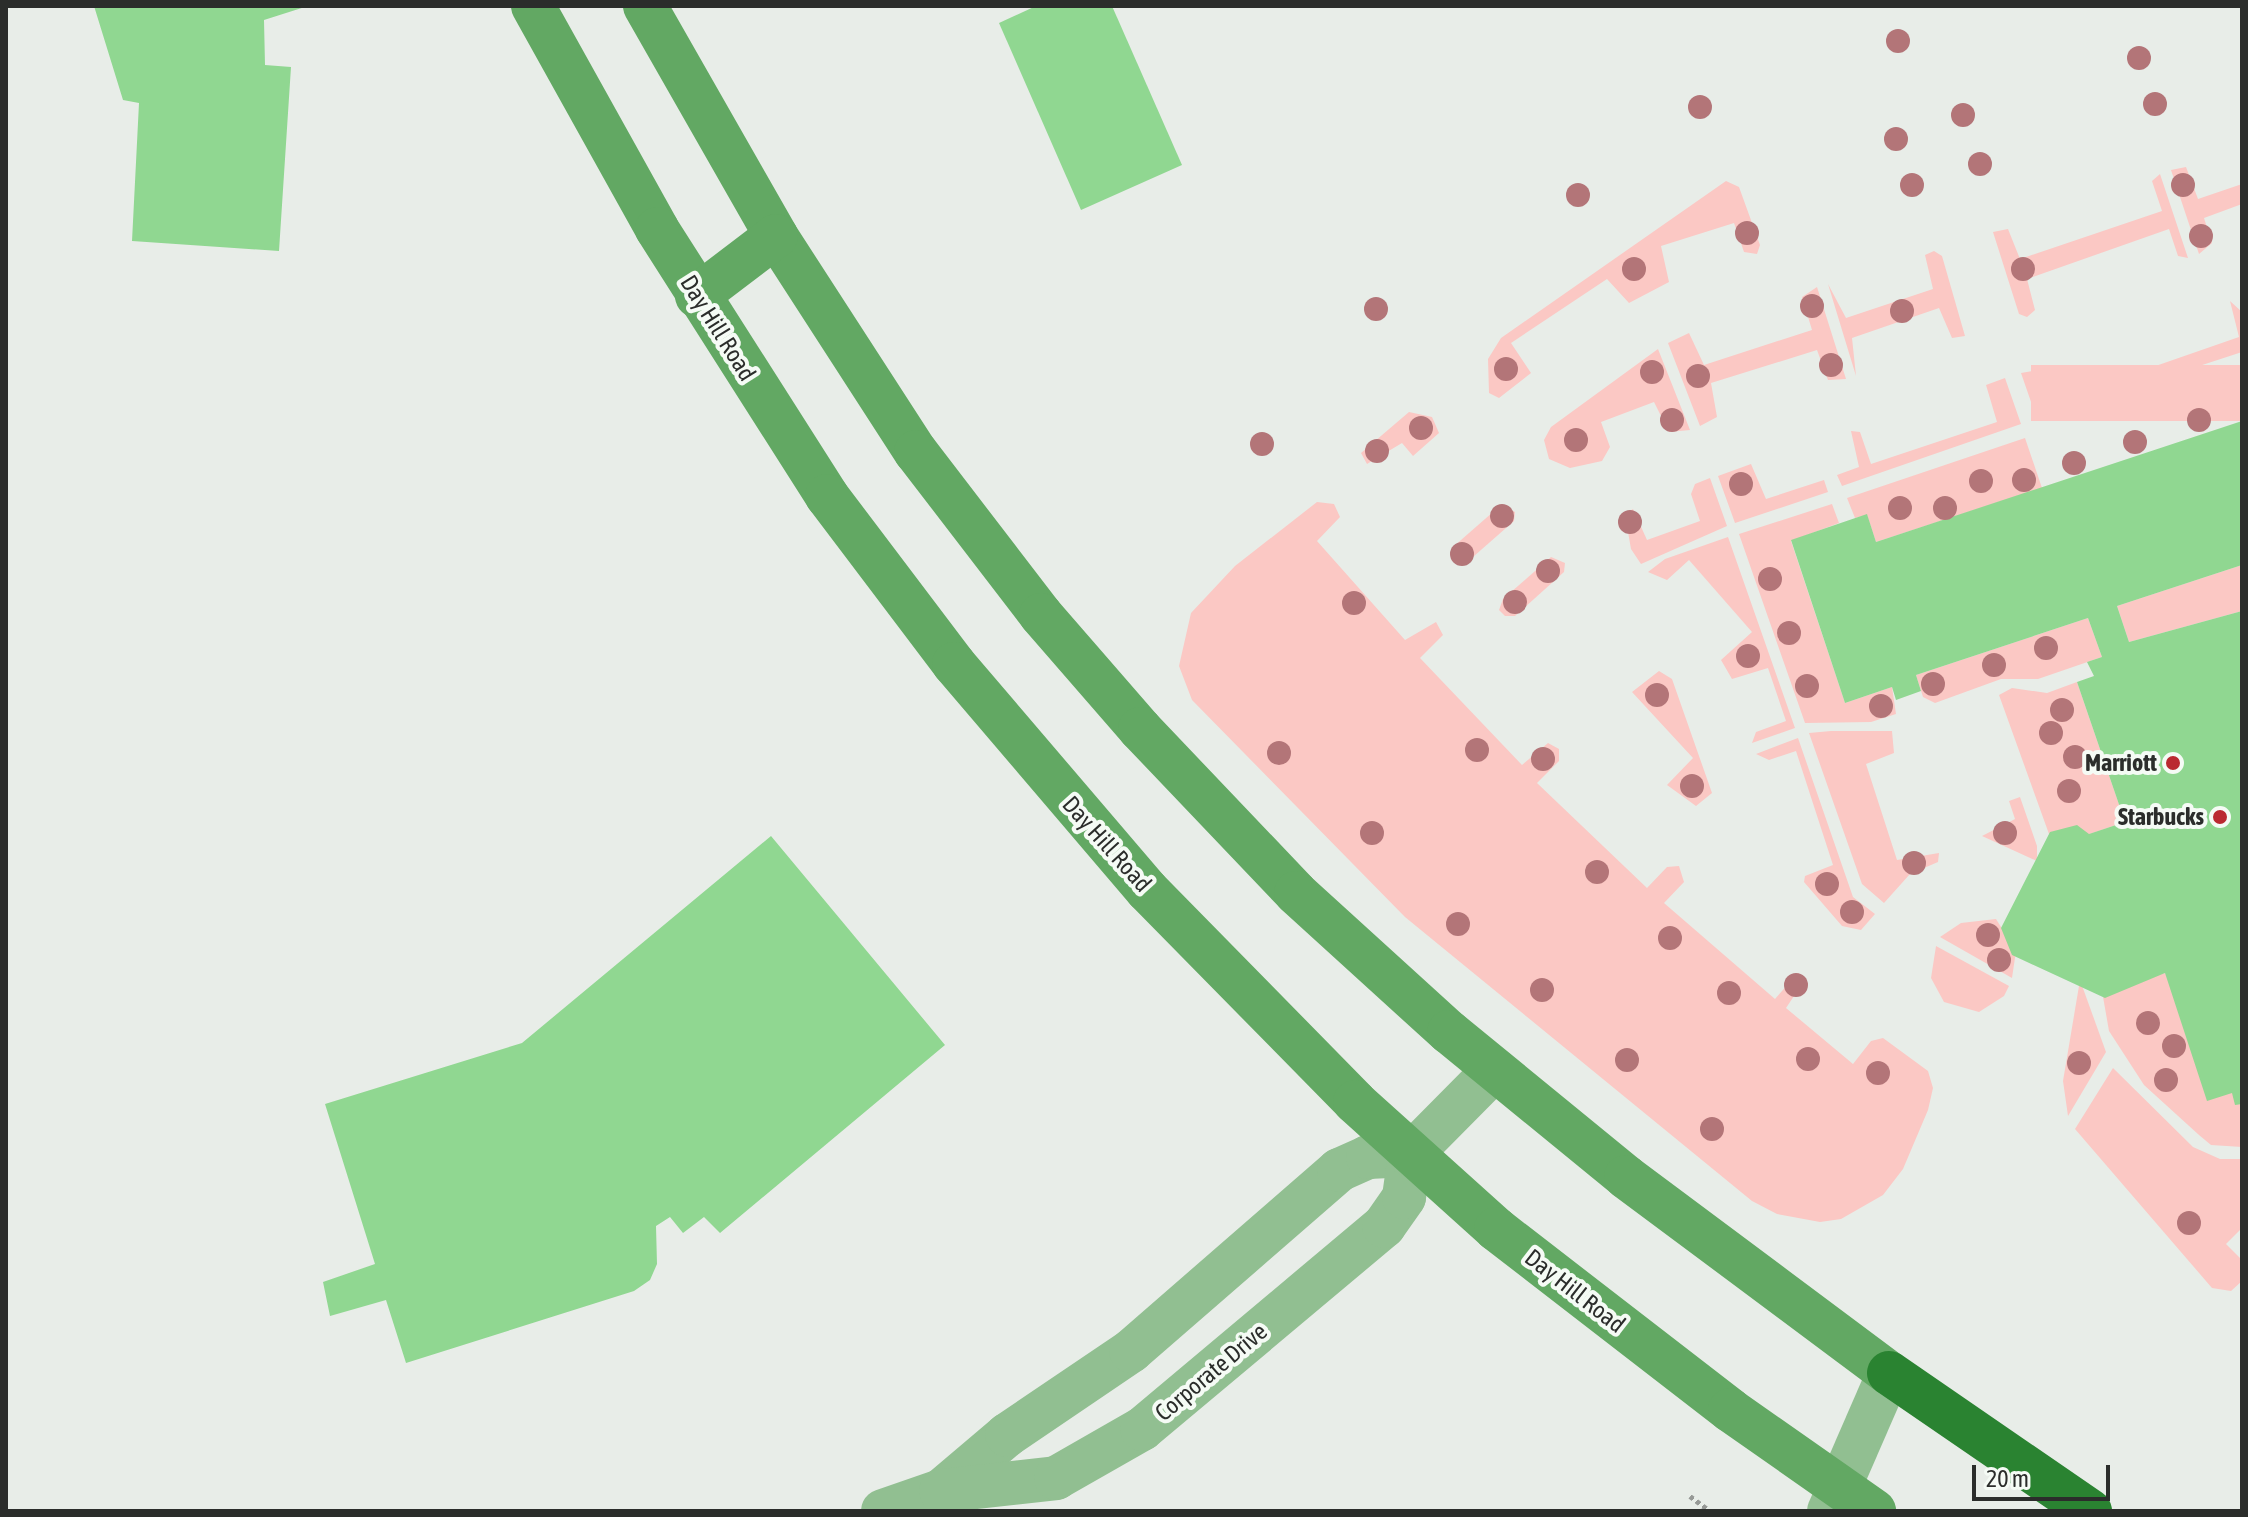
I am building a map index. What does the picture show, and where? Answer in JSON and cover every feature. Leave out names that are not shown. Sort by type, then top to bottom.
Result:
[{"type":"highway","points":[[1889,1373],[2090,1511]]},
{"type":"main road","name":"Day Hill Road","points":[[533,6],[697,296],[827,496],[964,676],[1147,890],[1410,1155],[1574,1291],[1848,1503]]},
{"type":"main road","points":[[645,6],[776,236],[916,452],[1090,672],[1296,893],[1494,1070],[1739,1264],[1889,1373]]},
{"type":"main road","points":[[697,296],[776,236]]},
{"type":"street","points":[[1410,1155],[1494,1070]]},
{"type":"street","name":"Corporate Drive","points":[[883,1511],[941,1491],[1047,1480],[1142,1429],[1384,1226],[1404,1197],[1410,1155],[1368,1157],[1339,1170],[1131,1351],[1007,1435],[941,1491]]},
{"type":"street","points":[[1848,1503],[1889,1373]]},
{"type":"path","points":[[1690,1496],[1710,1511]]},
{"type":"shaded area","points":[[2186,167],[2198,199],[2242,184],[2242,204],[2204,218],[2212,243],[2199,254],[2171,170]]},
{"type":"shaded area","points":[[2160,174],[2188,258],[2178,256],[2169,229],[2027,279],[2035,310],[2027,317],[2019,314],[1993,232],[2008,229],[2020,259],[2162,211],[2152,181]]},
{"type":"shaded area","points":[[1726,181],[1739,187],[1760,245],[1757,254],[1744,252],[1734,223],[1661,246],[1669,282],[1629,303],[1607,279],[1511,343],[1531,373],[1499,398],[1489,393],[1488,359],[1501,338]]},
{"type":"shaded area","points":[[1934,251],[1942,256],[1965,336],[1952,338],[1939,308],[1852,338],[1856,376],[1828,284],[1846,318],[1933,289],[1925,255]]},
{"type":"shaded area","points":[[1817,287],[1846,379],[1828,380],[1817,350],[1711,383],[1717,417],[1700,426],[1668,343],[1689,333],[1704,365],[1812,330],[1802,297]]},
{"type":"shaded area","points":[[2230,301],[2242,312],[2242,352],[2037,419],[2021,373],[2039,370],[2052,402],[2239,337]]},
{"type":"shaded area","points":[[1658,349],[1690,430],[1669,432],[1654,402],[1601,422],[1610,447],[1602,461],[1570,468],[1549,459],[1544,440],[1551,427]]},
{"type":"shaded area","points":[[2031,365],[2242,365],[2242,421],[2031,421]]},
{"type":"shaded area","points":[[2005,378],[2021,424],[1842,486],[1837,475],[1859,467],[1851,431],[1860,432],[1871,464],[1997,422],[1986,385]]},
{"type":"shaded area","points":[[1409,412],[1432,417],[1439,433],[1413,456],[1402,443],[1367,464],[1361,453]]},
{"type":"shaded area","points":[[2025,438],[2042,488],[1876,542],[1867,515],[1855,518],[1847,498]]},
{"type":"shaded area","points":[[1751,464],[1766,499],[1824,480],[1828,492],[1735,523],[1718,476]]},
{"type":"shaded area","points":[[1710,478],[1727,526],[1641,564],[1631,549],[1625,515],[1633,509],[1647,540],[1700,521],[1691,494],[1695,484]]},
{"type":"shaded area","points":[[1317,502],[1334,504],[1340,517],[1317,541],[1405,640],[1436,622],[1443,635],[1420,658],[1522,765],[1548,743],[1559,749],[1559,761],[1537,783],[1647,888],[1667,867],[1679,866],[1684,882],[1664,903],[1775,999],[1798,973],[1806,978],[1786,1008],[1853,1064],[1871,1041],[1883,1038],[1928,1071],[1933,1088],[1928,1110],[1903,1169],[1883,1195],[1841,1219],[1820,1222],[1777,1214],[1752,1201],[1405,917],[1192,700],[1179,666],[1191,613],[1235,566]]},
{"type":"shaded area","points":[[1832,504],[1839,523],[1791,541],[1845,703],[1892,687],[1896,714],[1871,722],[1805,723],[1739,534]]},
{"type":"shaded area","points":[[1501,505],[1515,512],[1514,521],[1465,564],[1455,564],[1453,547]]},
{"type":"shaded area","points":[[1728,537],[1795,728],[1752,743],[1756,732],[1786,721],[1768,668],[1732,679],[1721,660],[1752,632],[1689,560],[1667,580],[1648,572],[1665,559]]},
{"type":"shaded area","points":[[1551,557],[1565,563],[1564,572],[1515,616],[1505,616],[1499,610],[1503,599]]},
{"type":"shaded area","points":[[2242,565],[2242,611],[2129,642],[2117,606]]},
{"type":"shaded area","points":[[2088,618],[2102,657],[2038,679],[2001,679],[1935,703],[1923,697],[1916,675]]},
{"type":"shaded area","points":[[1659,671],[1672,679],[1712,793],[1696,806],[1667,785],[1693,758],[1632,692]]},
{"type":"shaded area","points":[[2077,682],[2125,822],[2060,844],[2049,834],[1999,695],[2012,688],[2047,693]]},
{"type":"shaded area","points":[[1892,731],[1894,753],[1866,764],[1897,860],[1939,853],[1938,862],[1910,874],[1884,903],[1862,884],[1809,733]]},
{"type":"shaded area","points":[[1798,738],[1853,897],[1875,914],[1861,930],[1842,926],[1804,882],[1805,876],[1833,865],[1796,751],[1769,760],[1756,754]]},
{"type":"shaded area","points":[[2020,797],[2037,846],[2037,861],[1982,836],[2015,819],[2009,801]]},
{"type":"shaded area","points":[[1996,919],[2016,951],[2012,978],[1940,937],[1961,923]]},
{"type":"shaded area","points":[[1936,946],[2009,986],[2004,996],[1979,1012],[1944,1002],[1931,978]]},
{"type":"shaded area","points":[[2165,973],[2240,1104],[2242,1147],[2211,1145],[2199,1135],[2144,1085],[2109,1031],[2102,991]]},
{"type":"shaded area","points":[[2080,980],[2106,1052],[2068,1116],[2063,1081]]},
{"type":"shaded area","points":[[2113,1068],[2193,1147],[2220,1159],[2242,1159],[2242,1228],[2226,1244],[2242,1260],[2242,1281],[2231,1291],[2212,1288],[2075,1129]]},
{"type":"building","points":[[94,6],[308,6],[264,20],[265,65],[291,67],[279,251],[132,241],[139,103],[123,100]]},
{"type":"building","points":[[1036,6],[1112,6],[1182,165],[1081,210],[999,23]]},
{"type":"building","name":"Marriott","points":[[2242,421],[2242,565],[2117,606],[2129,642],[2242,611],[2242,1104],[2235,1105],[2232,1093],[2207,1101],[2165,973],[2105,998],[2012,955],[2001,928],[2050,832],[2077,825],[2089,834],[2125,822],[2077,682],[2094,676],[2087,662],[2102,657],[2088,618],[1916,675],[1921,691],[1896,700],[1892,687],[1845,703],[1791,540],[1867,514],[1876,542]]},
{"type":"building","points":[[771,836],[945,1045],[720,1233],[704,1217],[683,1233],[670,1217],[656,1226],[657,1264],[650,1280],[634,1291],[406,1363],[386,1300],[330,1316],[323,1282],[375,1264],[325,1104],[522,1043]]},
{"type":"place","name":"Marriott","points":[[2173,763]]},
{"type":"place","name":"Starbucks","points":[[2220,817]]}]
